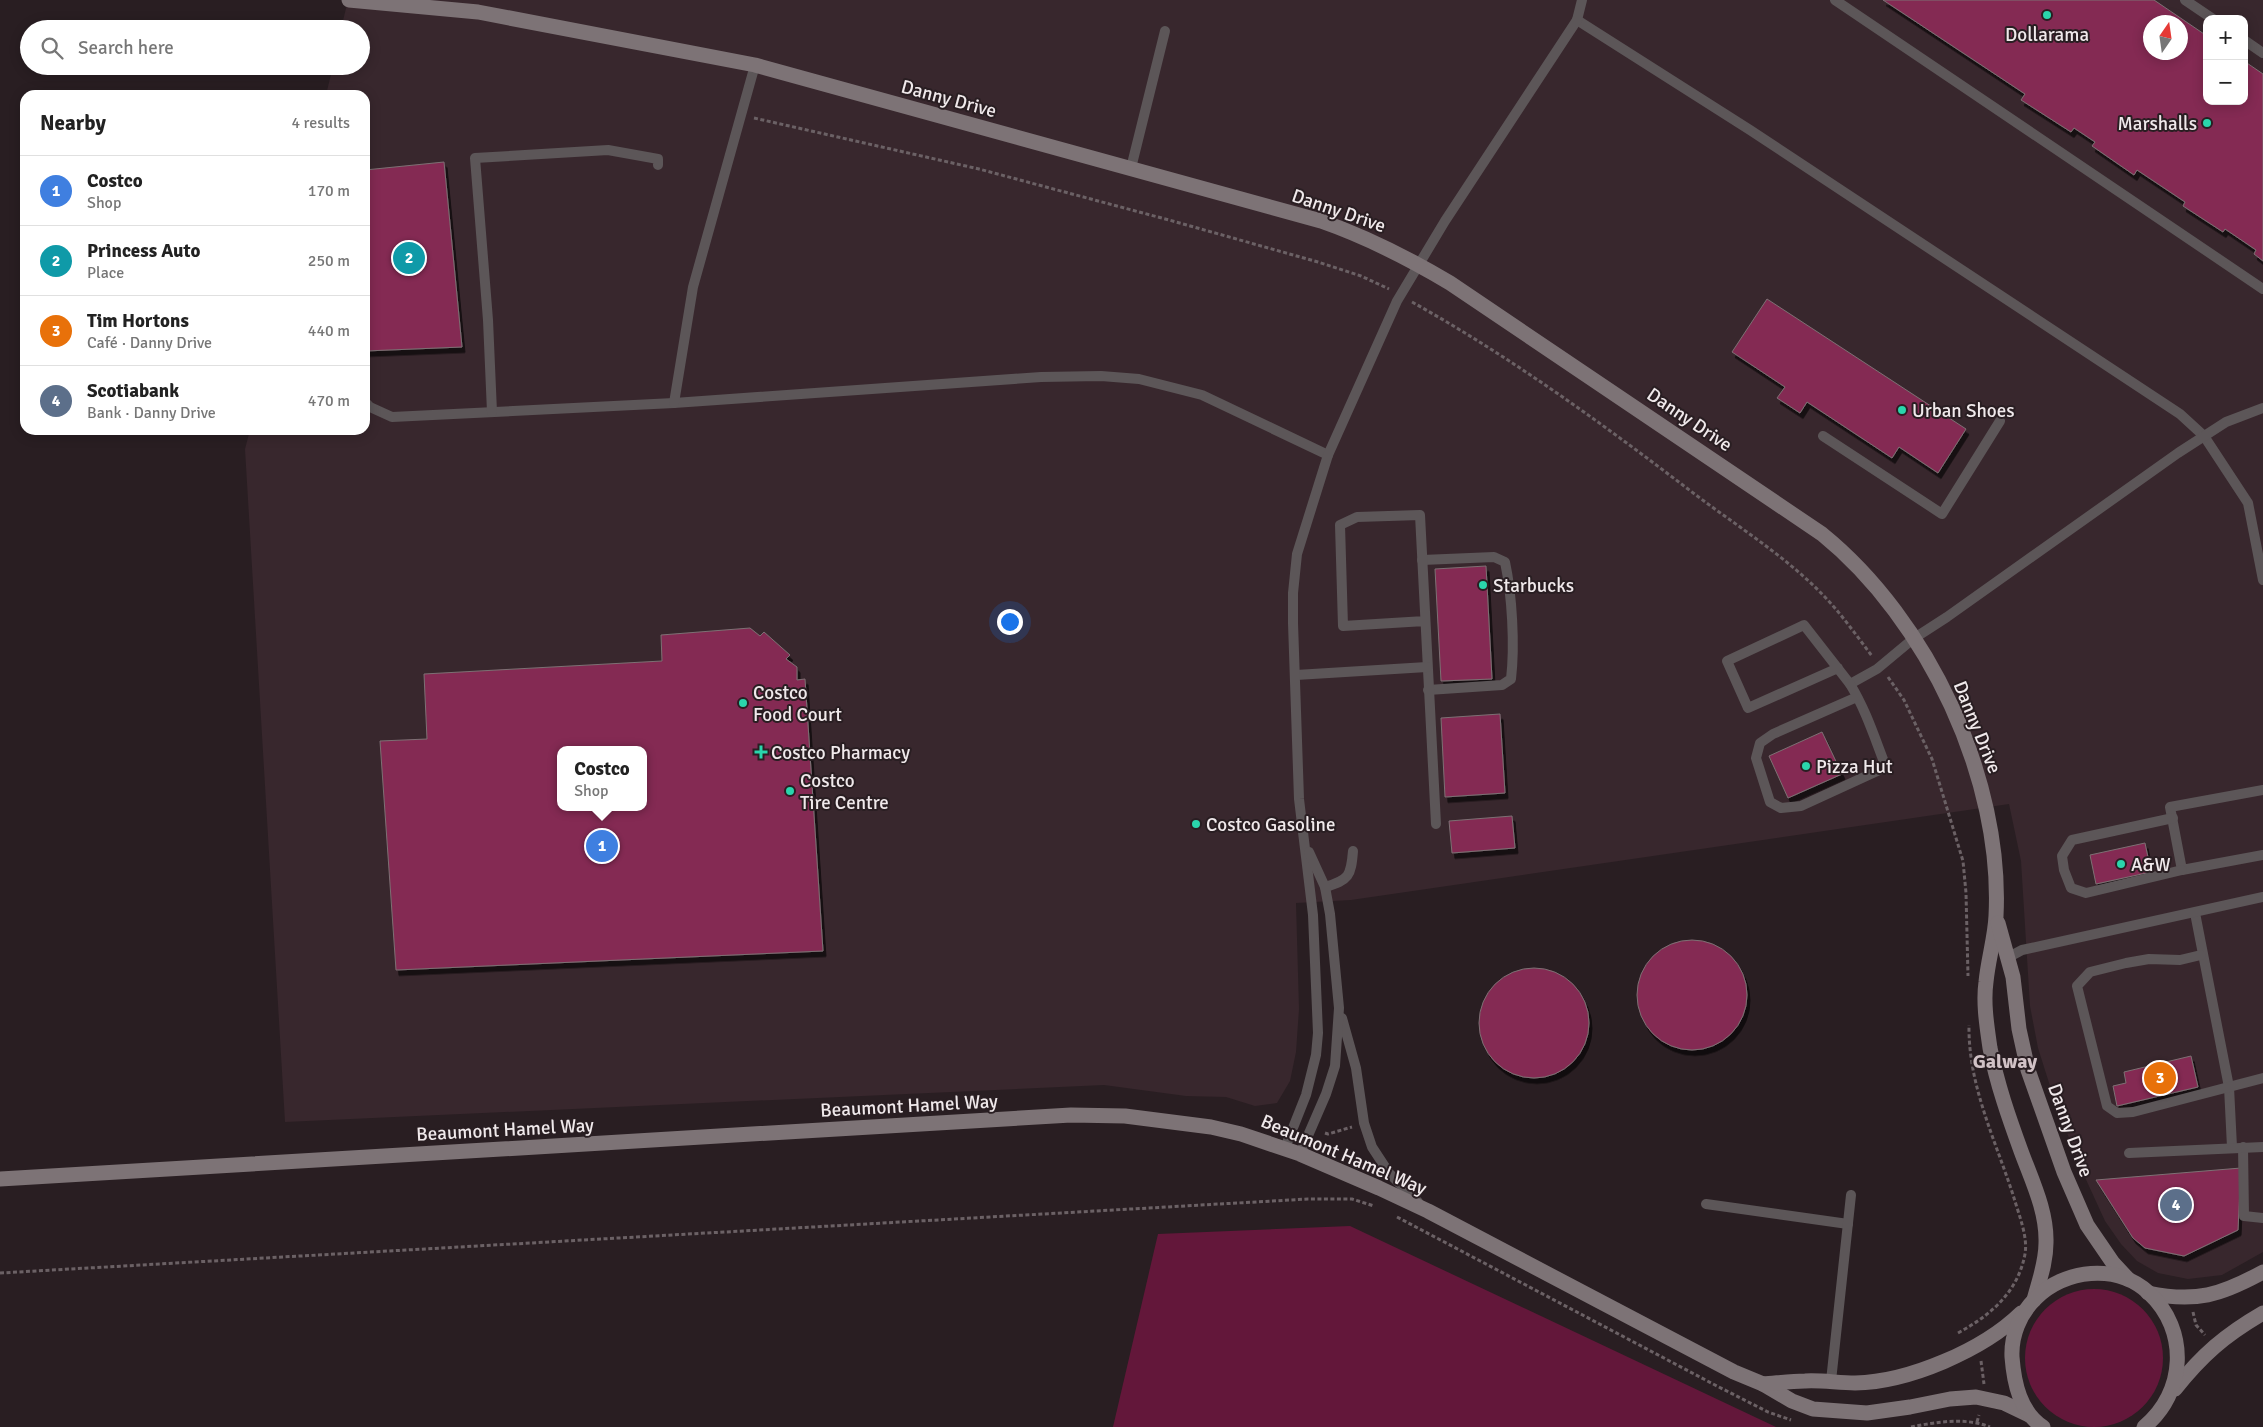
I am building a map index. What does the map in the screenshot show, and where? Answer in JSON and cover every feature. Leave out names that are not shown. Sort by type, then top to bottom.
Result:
[{"type":"main road","name":"Danny Drive","points":[[348,0],[478,12],[755,65],[1321,221],[1380,244],[1458,288],[1809,524],[1844,552],[1863,571],[1913,639],[1929,664],[1954,716],[1982,791],[1995,868],[1996,917],[1985,984],[1988,1030],[2002,1095],[2043,1214],[2046,1236],[2045,1256],[2031,1303]]},
{"type":"main road","name":"Danny Drive","points":[[1996,917],[2013,977],[2019,1029],[2028,1070],[2064,1172],[2087,1225],[2113,1263],[2131,1282]]},
{"type":"main road","name":"Beaumont Hamel Way","points":[[0,1179],[1071,1115],[1125,1116],[1203,1126],[1241,1134],[1300,1154],[1428,1211],[1734,1372],[1763,1384],[1792,1401],[1813,1409],[1837,1412],[1874,1412],[1950,1398],[1976,1397],[2004,1403],[2036,1423]]},
{"type":"main road","points":[[2148,1292],[2197,1298],[2234,1287],[2263,1272]]},
{"type":"main road","name":"Beaumont Hamel Way","points":[[1763,1384],[1805,1381],[1855,1383],[1876,1381],[1917,1370],[1946,1360],[1990,1338],[2008,1325],[2056,1282],[2070,1276],[2103,1274],[2131,1282]]},
{"type":"main road","points":[[2131,1282],[2148,1292],[2163,1309],[2175,1338],[2177,1371],[2172,1392]]},
{"type":"main road","points":[[2031,1303],[2019,1322],[2012,1353],[2015,1384],[2036,1423]]},
{"type":"main road","points":[[2144,1427],[2162,1409],[2172,1392],[2191,1369],[2220,1341],[2235,1329],[2263,1313]]},
{"type":"lane","points":[[1285,1148],[1306,1095],[1316,1055],[1318,1033],[1313,915],[1299,799],[1294,593],[1297,554],[1328,455],[1393,309],[1419,265],[1577,20],[1582,0]]},
{"type":"lane","points":[[1835,0],[2263,288]]},
{"type":"lane","points":[[2185,0],[2207,15]]},
{"type":"lane","points":[[1577,20],[1742,125],[2180,414],[2204,436],[2248,503],[2263,580]]},
{"type":"lane","points":[[1131,168],[1165,31]]},
{"type":"lane","points":[[2248,43],[2263,53]]},
{"type":"lane","points":[[674,403],[693,287],[755,65]]},
{"type":"lane","points":[[492,412],[488,320],[476,158],[608,150],[658,159],[658,165]]},
{"type":"lane","points":[[370,407],[392,417],[674,403],[1042,377],[1111,377],[1167,385],[1202,395],[1328,455]]},
{"type":"lane","points":[[1850,684],[1877,669],[1913,639],[2204,436],[2226,422],[2263,408]]},
{"type":"lane","points":[[1823,436],[1942,514],[2000,421]]},
{"type":"lane","points":[[1425,622],[1343,626],[1340,525],[1357,517],[1420,515],[1436,824]]},
{"type":"lane","points":[[1422,560],[1494,557],[1505,562],[1508,576],[1513,660],[1511,679],[1502,685],[1428,690]]},
{"type":"lane","points":[[1838,668],[1748,708],[1727,661],[1804,625],[1838,668],[1850,684],[1857,697],[1886,767],[1801,806],[1781,808],[1770,802],[1756,758],[1760,743],[1773,734],[1857,697]]},
{"type":"lane","points":[[1296,675],[1427,667]]},
{"type":"lane","points":[[2182,870],[2170,807],[2263,790]]},
{"type":"lane","points":[[2173,818],[2072,840],[2062,856],[2064,870],[2071,888],[2086,893],[2182,870],[2263,855]]},
{"type":"lane","points":[[1300,1154],[1326,1094],[1335,1066],[1339,1008],[1330,914],[1325,887],[1305,844]]},
{"type":"lane","points":[[1325,887],[1344,881],[1348,876],[1352,867],[1353,851]]},
{"type":"lane","points":[[2007,958],[2022,950],[2263,897]]},
{"type":"lane","points":[[2195,913],[2229,1087],[2232,1147]]},
{"type":"lane","points":[[2202,955],[2180,960],[2149,960],[2126,963],[2090,972],[2077,986],[2086,1013],[2104,1098],[2108,1106],[2117,1113],[2133,1112],[2263,1078]]},
{"type":"lane","points":[[1339,1008],[1356,1068],[1364,1124],[1372,1147],[1389,1173],[1428,1211]]},
{"type":"lane","points":[[2243,1147],[2244,1216],[2263,1218]]},
{"type":"lane","points":[[2129,1153],[2263,1147]]},
{"type":"lane","points":[[1831,1381],[1851,1195]]},
{"type":"lane","points":[[1706,1204],[1848,1224]]},
{"type":"path","points":[[741,115],[978,169],[1318,262],[1381,285]]},
{"type":"path","points":[[1432,313],[1535,379],[1619,437],[1787,562],[1822,594],[1867,649]]},
{"type":"path","points":[[1321,1132],[1328,1134],[1353,1127]]},
{"type":"path","points":[[0,1273],[1308,1198],[1352,1200],[1379,1208]]},
{"type":"path","points":[[1394,1215],[1715,1385],[1782,1418]]},
{"type":"path","points":[[2193,1311],[2196,1324],[2205,1335]]},
{"type":"path","points":[[1979,1357],[1984,1372],[1984,1386]]},
{"type":"path","points":[[1977,1422],[1979,1412]]},
{"type":"path","points":[[1911,1427],[1941,1422],[1977,1422],[1990,1427]]},
{"type":"shaded area","points":[[348,0],[2263,0],[2263,1252],[2222,1275],[2188,1279],[2158,1273],[2137,1261],[2121,1244],[2105,1221],[2083,1173],[2056,1105],[2038,1048],[2030,1006],[2021,861],[2009,804],[1351,900],[1296,903],[1299,1009],[1296,1052],[1290,1081],[1277,1103],[1255,1106],[1226,1097],[1186,1096],[1104,1085],[285,1122],[245,449],[249,435],[370,435],[370,90],[327,90],[331,75],[370,75],[370,20],[343,20]]},
{"type":"shaded area","points":[[1350,1226],[1776,1427],[1113,1427],[1158,1234]]},
{"type":"shaded area","points":[[2094,1289],[2120,1294],[2143,1309],[2158,1332],[2163,1358],[2158,1384],[2143,1407],[2120,1422],[2094,1427],[2068,1422],[2045,1407],[2030,1384],[2025,1358],[2030,1332],[2045,1309],[2068,1294]]},
{"type":"building","points":[[1883,0],[2154,0],[2176,15],[2143,15],[2143,60],[2188,60],[2188,23],[2203,33],[2203,105],[2248,105],[2248,64],[2263,74],[2263,261],[2254,254],[2256,250],[2225,229],[2223,232],[2183,206],[2185,202],[2137,170],[2134,175],[2092,146],[2095,142],[2074,128],[2071,132],[2021,100],[2025,94]]},
{"type":"building","points":[[444,162],[462,347],[370,351],[370,169]]},
{"type":"building","points":[[1767,299],[1966,429],[1938,473],[1899,447],[1892,458],[1807,402],[1800,413],[1777,398],[1785,387],[1732,352]]},
{"type":"building","points":[[1486,566],[1492,679],[1441,681],[1435,569]]},
{"type":"building","points":[[750,628],[760,636],[764,632],[790,655],[786,659],[797,667],[797,680],[805,679],[823,951],[396,970],[380,741],[427,739],[424,674],[662,661],[661,635]]},
{"type":"building","points":[[1500,714],[1505,793],[1445,797],[1441,718]]},
{"type":"building","points":[[1822,732],[1842,774],[1788,798],[1769,756]]},
{"type":"building","points":[[1512,816],[1515,848],[1452,853],[1449,821]]},
{"type":"building","name":"A&W","points":[[2145,843],[2151,872],[2096,884],[2090,855]]},
{"type":"building","points":[[1692,940],[1713,944],[1731,956],[1743,974],[1747,995],[1743,1016],[1731,1034],[1713,1046],[1692,1050],[1671,1046],[1653,1034],[1641,1016],[1637,995],[1641,974],[1653,956],[1671,944]]},
{"type":"building","points":[[1534,968],[1555,972],[1573,984],[1585,1002],[1589,1023],[1585,1044],[1573,1062],[1555,1074],[1534,1078],[1513,1074],[1495,1062],[1483,1044],[1479,1023],[1483,1002],[1495,984],[1513,972]]},
{"type":"building","points":[[2191,1056],[2198,1087],[2117,1106],[2113,1086],[2126,1083],[2124,1072]]},
{"type":"building","points":[[2241,1168],[2238,1230],[2184,1256],[2145,1248],[2133,1238],[2096,1180]]},
{"type":"place","name":"Dollarama","points":[[2047,15]]},
{"type":"place","name":"Marshalls","points":[[2207,123]]},
{"type":"place","name":"Princess Auto","points":[[409,258]]},
{"type":"place","name":"Urban Shoes","points":[[1902,410]]},
{"type":"place","name":"Starbucks","points":[[1483,585]]},
{"type":"place","name":"Costco Food Court","points":[[743,703]]},
{"type":"place","name":"Costco Pharmacy","points":[[761,752]]},
{"type":"place","name":"Pizza Hut","points":[[1806,766]]},
{"type":"place","name":"Costco Tire Centre","points":[[790,791]]},
{"type":"place","name":"Costco Gasoline","points":[[1196,824]]},
{"type":"place","name":"Costco","points":[[602,846]]},
{"type":"place","name":"A&W","points":[[2121,864]]},
{"type":"place","name":"Tim Hortons","points":[[2160,1078]]},
{"type":"place","name":"Scotiabank","points":[[2176,1205]]},
{"type":"district","name":"Galway","points":[[2005,1061]]}]
